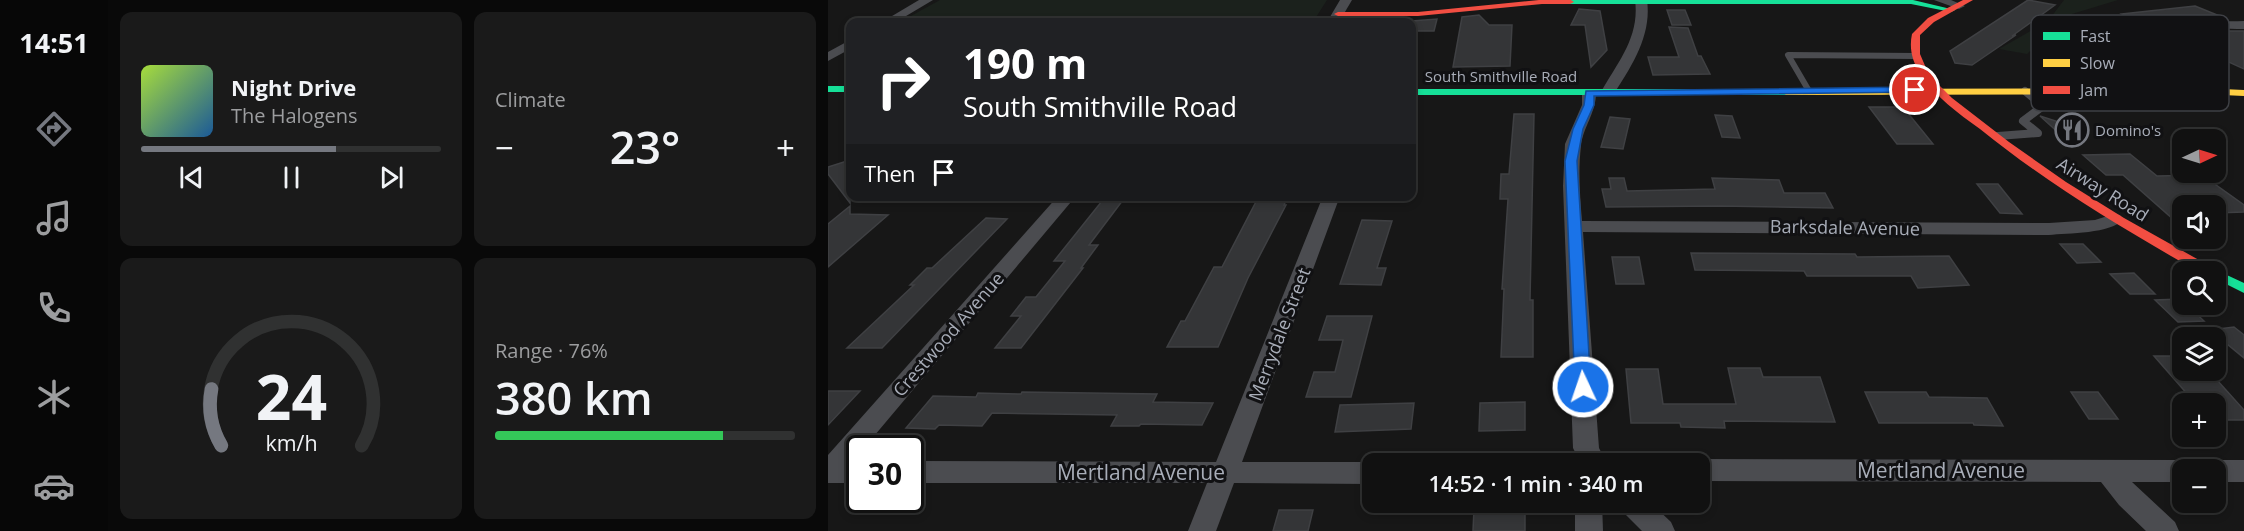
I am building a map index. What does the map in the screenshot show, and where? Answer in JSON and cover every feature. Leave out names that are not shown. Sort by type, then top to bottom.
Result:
[{"type":"main road","points":[[1336,18],[1418,14],[1496,2],[1934,2],[1960,5]]},
{"type":"main road","points":[[1916,56],[1914,44],[1920,28],[1960,5]]},
{"type":"main road","name":"Airway Road","points":[[1916,56],[1926,75],[1941,91],[1994,136],[2114,219],[2190,261]]},
{"type":"main road","points":[[828,89],[846,89]]},
{"type":"main road","name":"South Smithville Road","points":[[1416,92],[2031,91]]},
{"type":"main road","name":"South Smithville Road","points":[[2229,92],[2244,93]]},
{"type":"main road","points":[[2226,279],[2244,289]]},
{"type":"street","points":[[895,18],[927,0]]},
{"type":"street","points":[[1336,18],[1346,0]]},
{"type":"street","points":[[1588,453],[1586,448],[1571,161],[1578,129],[1589,105],[1638,43],[1644,23],[1641,1]]},
{"type":"street","points":[[2229,26],[2244,25]]},
{"type":"street","points":[[828,57],[846,46]]},
{"type":"street","name":"Crestwood Avenue","points":[[828,472],[1064,201]]},
{"type":"street","name":"Merrydale Street","points":[[1202,531],[1330,201]]},
{"type":"street","name":"Barksdale Avenue","points":[[1574,226],[2049,229],[2097,225],[2114,219]]},
{"type":"street","name":"Mertland Avenue","points":[[1710,470],[2172,471]]},
{"type":"street","points":[[2107,471],[2128,497],[2165,531]]},
{"type":"street","points":[[2226,471],[2244,471]]},
{"type":"street","points":[[828,472],[846,472]]},
{"type":"street","name":"Mertland Avenue","points":[[924,472],[1362,473]]},
{"type":"street","points":[[1588,513],[1589,531]]},
{"type":"street","points":[[1642,513],[1661,531]]},
{"type":"lane","points":[[1809,91],[1788,56],[1916,56]]},
{"type":"lane","points":[[2025,91],[2031,96]]},
{"type":"lane","points":[[1994,136],[2038,133],[2023,121],[2036,111]]},
{"type":"shaded area","points":[[940,0],[1327,0],[1316,18],[907,18]]},
{"type":"shaded area","points":[[2064,0],[2118,0],[2071,15],[2053,15]]},
{"type":"shaded area","points":[[2031,31],[2031,50],[2027,54],[1999,49]]},
{"type":"building","points":[[2028,0],[2055,5],[2041,15],[2031,15],[2031,22],[1972,65],[1955,63],[1950,51]]},
{"type":"building","points":[[2195,6],[2217,15],[2124,15],[2122,14]]},
{"type":"building","points":[[1579,9],[1600,11],[1607,50],[1591,67],[1585,25],[1571,25]]},
{"type":"building","points":[[1667,10],[1685,10],[1691,25],[1672,25]]},
{"type":"building","points":[[1479,15],[1489,25],[1512,25],[1510,66],[1453,67],[1462,17]]},
{"type":"building","points":[[1437,19],[1434,31],[1416,31],[1416,21]]},
{"type":"building","points":[[1669,27],[1688,28],[1698,56],[1701,56],[1710,74],[1653,75],[1648,57],[1679,57]]},
{"type":"building","points":[[2229,31],[2244,31],[2244,69],[2229,62]]},
{"type":"building","points":[[1869,107],[1903,107],[1933,144],[1897,144]]},
{"type":"building","points":[[1514,114],[1534,114],[1530,300],[1533,300],[1533,357],[1501,357],[1504,289],[1502,289],[1508,199],[1500,199],[1501,174],[1509,174]]},
{"type":"building","points":[[1715,115],[1732,116],[1740,138],[1722,137]]},
{"type":"building","points":[[2040,116],[2087,131],[2073,146]]},
{"type":"building","points":[[1610,117],[1630,119],[1623,149],[1601,147]]},
{"type":"building","points":[[2130,154],[2157,176],[2172,176],[2172,183],[2213,183],[2244,205],[2244,212],[2226,213],[2226,195],[2172,195],[2172,218],[2123,175],[2106,175],[2083,155]]},
{"type":"building","points":[[846,161],[846,198],[828,174],[828,167]]},
{"type":"building","points":[[1609,178],[1624,178],[1627,191],[1715,189],[1712,178],[1779,180],[1784,193],[1825,193],[1833,208],[1606,207],[1602,189],[1611,189]]},
{"type":"building","points":[[1977,184],[1998,184],[2022,214],[2000,213]]},
{"type":"building","points":[[1102,201],[1122,201],[1089,245],[1098,245],[1081,268],[1083,268],[1021,348],[995,348],[1021,316],[1011,316],[1026,297],[1036,297],[1065,261],[1054,261]]},
{"type":"building","points":[[1256,201],[1286,201],[1284,205],[1286,205],[1248,278],[1218,347],[1167,347],[1181,321],[1185,321],[1214,267],[1222,267]]},
{"type":"building","points":[[850,206],[850,214],[888,215],[828,267],[828,224]]},
{"type":"building","points":[[986,218],[1007,219],[882,348],[847,348],[914,285],[910,285],[927,268],[932,268]]},
{"type":"building","points":[[1362,220],[1392,221],[1377,268],[1386,268],[1381,285],[1340,284]]},
{"type":"building","points":[[2060,244],[2083,244],[2101,262],[2077,263]]},
{"type":"building","points":[[1691,253],[1855,254],[1857,257],[1949,256],[1969,285],[1918,288],[1911,276],[1807,276],[1804,271],[1695,270]]},
{"type":"building","points":[[1612,257],[1639,257],[1644,284],[1616,284]]},
{"type":"building","points":[[2134,273],[2155,294],[2130,294],[2110,274]]},
{"type":"building","points":[[2172,299],[2172,315],[2198,315],[2204,321],[2178,322],[2155,300]]},
{"type":"building","points":[[1327,316],[1372,316],[1351,397],[1306,397],[1314,372],[1335,372],[1343,340],[1319,340]]},
{"type":"building","points":[[2234,327],[2244,335],[2244,358],[2226,343],[2226,328]]},
{"type":"building","points":[[2154,356],[2172,356],[2172,377]]},
{"type":"building","points":[[1728,368],[1760,368],[1763,377],[1820,377],[1835,422],[1724,421],[1725,428],[1681,427],[1680,423],[1631,423],[1626,369],[1658,369],[1663,404],[1736,404]]},
{"type":"building","points":[[2176,381],[2218,381],[2244,410],[2244,420],[2226,420],[2226,393],[2186,393]]},
{"type":"building","points":[[828,391],[860,391],[828,425]]},
{"type":"building","points":[[1022,392],[1157,394],[1153,402],[1213,403],[1202,425],[1111,426],[1117,415],[992,413],[982,426],[939,425],[935,429],[906,428],[933,396],[976,397],[978,393],[1021,394]]},
{"type":"building","points":[[1865,392],[1926,392],[1929,397],[1987,398],[2003,426],[1974,425],[1973,423],[1879,423]]},
{"type":"building","points":[[2071,392],[2098,392],[2118,419],[2089,419]]},
{"type":"building","points":[[1525,402],[1525,430],[1479,431],[1480,403]]},
{"type":"building","points":[[1414,403],[1411,429],[1335,432],[1340,405]]},
{"type":"building","points":[[1279,510],[1313,510],[1308,531],[1273,531]]},
{"type":"building","points":[[1474,513],[1525,513],[1525,531],[1473,531]]},
{"type":"traffic: fast","points":[[1570,2],[1911,2],[1951,10]]},
{"type":"traffic: fast","points":[[828,89],[846,89]]},
{"type":"traffic: fast","points":[[1416,92],[1786,92]]},
{"type":"traffic: fast","points":[[2226,279],[2244,289]]},
{"type":"traffic: slow","points":[[1786,92],[2031,91]]},
{"type":"traffic: slow","points":[[2229,92],[2244,93]]},
{"type":"traffic: jam","points":[[1969,0],[1931,20],[1916,34],[1917,59],[1929,81],[1949,100],[2033,165],[2120,221],[2191,261]]},
{"type":"traffic: jam","points":[[1338,14],[1418,14],[1542,2],[1570,2]]},
{"type":"place","name":"Domino's","points":[[2072,130]]},
{"type":"route","points":[[1583,387],[1571,161],[1573,144],[1589,105],[1589,93],[1915,90]]}]
